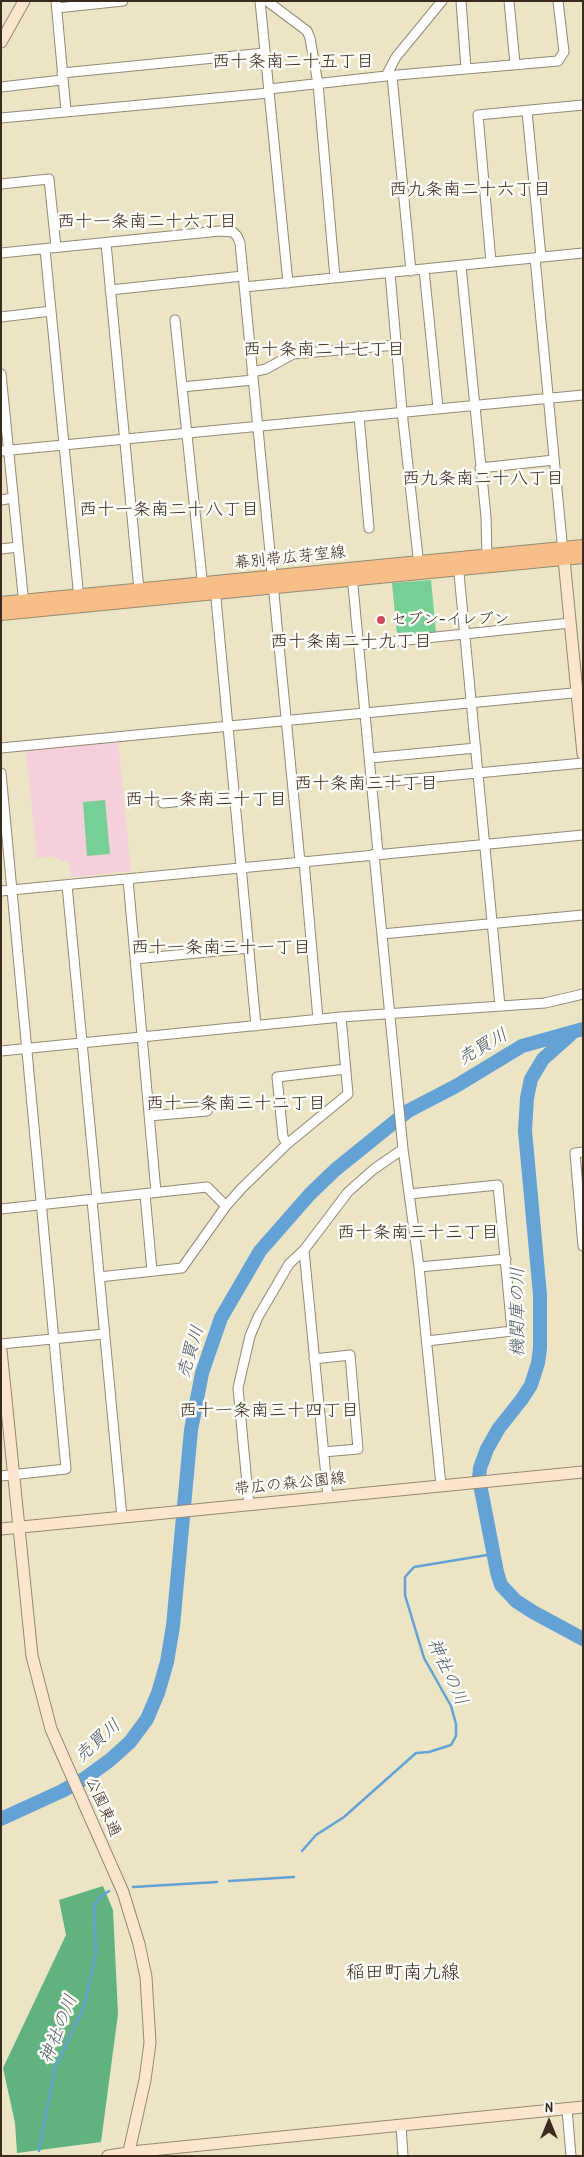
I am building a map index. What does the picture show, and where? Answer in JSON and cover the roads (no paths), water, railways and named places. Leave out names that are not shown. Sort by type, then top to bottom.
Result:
[{"type":"main road","name":"幕別帯広芽室線","points":[[1,614],[24,607],[79,601],[564,553],[583,546]]},
{"type":"main road","name":"幕別帯広芽室線","points":[[564,553],[583,557]]},
{"type":"main road","name":"幕別帯広芽室線","points":[[79,601],[139,590],[209,588]]},
{"type":"main road","name":"幕別帯広芽室線","points":[[1,603],[24,607]]},
{"type":"street","points":[[1,42],[24,1]]},
{"type":"street","points":[[66,111],[57,5],[123,1]]},
{"type":"street","points":[[260,1],[288,282]]},
{"type":"street","points":[[267,1],[307,31],[310,38],[318,84],[335,278]]},
{"type":"street","points":[[411,271],[389,76],[396,57],[442,1]]},
{"type":"street","points":[[461,1],[466,69]]},
{"type":"street","points":[[509,1],[515,64]]},
{"type":"street","points":[[1,118],[269,91],[389,76],[558,61],[564,52],[558,1]]},
{"type":"street","points":[[1,87],[62,77],[265,53]]},
{"type":"street","points":[[491,262],[478,115],[583,106]]},
{"type":"street","points":[[527,111],[548,398],[570,623],[580,693],[583,754]]},
{"type":"street","points":[[1,184],[49,179],[56,247]]},
{"type":"street","points":[[1,253],[220,231],[233,232],[240,243],[286,722],[318,1019]]},
{"type":"street","points":[[106,243],[139,590]]},
{"type":"street","points":[[45,249],[79,601]]},
{"type":"street","points":[[244,287],[583,253]]},
{"type":"street","points":[[461,266],[486,516],[487,561]]},
{"type":"street","points":[[424,269],[438,408]]},
{"type":"street","points":[[390,273],[402,411],[420,568]]},
{"type":"street","points":[[110,290],[243,276]]},
{"type":"street","points":[[1,317],[51,311]]},
{"type":"street","points":[[175,320],[186,433],[228,726],[256,1026]]},
{"type":"street","points":[[182,387],[253,376],[293,354],[396,345]]},
{"type":"street","points":[[1,374],[5,451],[14,498],[24,607]]},
{"type":"street","points":[[5,451],[474,404],[583,395]]},
{"type":"street","points":[[359,416],[369,528]]},
{"type":"street","points":[[480,468],[554,460]]},
{"type":"street","points":[[1,500],[14,498]]},
{"type":"street","points":[[1,549],[18,547]]},
{"type":"street","points":[[458,564],[500,1006]]},
{"type":"street","points":[[352,574],[370,758],[382,934],[403,1146],[419,1267],[441,1486]]},
{"type":"street","points":[[359,646],[570,623]]},
{"type":"street","points":[[1,748],[580,693]]},
{"type":"street","points":[[370,758],[476,748]]},
{"type":"street","points":[[372,783],[583,763]]},
{"type":"street","points":[[1,773],[66,1469],[1,1476]]},
{"type":"street","points":[[163,804],[234,796]]},
{"type":"street","points":[[1,891],[583,834]]},
{"type":"street","points":[[128,879],[156,1192]]},
{"type":"street","points":[[67,884],[95,1200],[99,1277],[122,1517]]},
{"type":"street","points":[[382,934],[583,915]]},
{"type":"street","points":[[135,960],[249,948]]},
{"type":"street","points":[[1,1051],[82,1041],[142,1037],[318,1019],[545,1003],[583,994]]},
{"type":"street","points":[[99,1277],[182,1268],[241,1188],[288,1144],[348,1094],[342,1017]]},
{"type":"street","points":[[288,1144],[283,1137],[277,1077],[346,1068]]},
{"type":"street","points":[[150,1116],[207,1111]]},
{"type":"street","points":[[249,1505],[238,1388],[250,1336],[258,1317],[289,1264],[304,1250],[348,1192],[403,1146]]},
{"type":"street","points":[[583,1152],[575,1153],[583,1246]]},
{"type":"street","points":[[410,1194],[498,1185],[512,1331],[427,1340]]},
{"type":"street","points":[[1,1210],[206,1188],[226,1206]]},
{"type":"street","points":[[145,1194],[152,1271]]},
{"type":"street","points":[[304,1250],[328,1497]]},
{"type":"street","points":[[419,1267],[506,1259]]},
{"type":"street","points":[[1,1344],[104,1334]]},
{"type":"street","name":"公園東通","points":[[1,1350],[32,1656],[44,1707],[66,1764],[123,1892],[140,1944],[146,1977],[150,2043],[145,2080],[129,2154]]},
{"type":"street","points":[[314,1359],[350,1355],[358,1449],[323,1452]]},
{"type":"street","name":"帯広の森公園線","points":[[1,1529],[583,1472]]},
{"type":"street","points":[[108,2156],[583,2107]]},
{"type":"street","points":[[567,2109],[571,2156]]},
{"type":"street","points":[[401,2125],[403,2156]]},
{"type":"waterway","name":"売買川","points":[[1,1819],[84,1779],[130,1742],[147,1719],[158,1693],[167,1662],[173,1626],[191,1430],[202,1373],[221,1318],[260,1251],[310,1194],[335,1170],[408,1111],[456,1086],[522,1046],[583,1029]]},
{"type":"waterway","name":"機関庫の川","points":[[570,1035],[543,1059],[531,1079],[527,1098],[525,1131],[540,1295],[540,1348],[538,1363],[531,1385],[499,1428],[487,1449],[480,1468],[479,1479],[501,1585],[516,1601],[583,1639]]},
{"type":"waterway","name":"神社の川","points":[[302,1851],[316,1835],[344,1817],[416,1753],[429,1752],[451,1745],[456,1736],[456,1724],[451,1706],[424,1658],[405,1595],[405,1577],[414,1567],[493,1554]]},
{"type":"waterway","name":"神社の川","points":[[229,1881],[294,1877]]},
{"type":"waterway","name":"神社の川","points":[[133,1887],[217,1882]]},
{"type":"waterway","name":"神社の川","points":[[39,2151],[55,2068],[84,2007],[96,1953],[94,1905],[100,1897],[109,1891]]},
{"type":"place","name":"セブン-イレブン","points":[[381,620]]},
{"type":"district","name":"西十条南二十五丁目","points":[[293,62]]},
{"type":"district","name":"西九条南二十六丁目","points":[[470,190]]},
{"type":"district","name":"西十一条南二十六丁目","points":[[147,222]]},
{"type":"district","name":"西十条南二十七丁目","points":[[324,350]]},
{"type":"district","name":"西九条南二十八丁目","points":[[483,479]]},
{"type":"district","name":"西十一条南二十八丁目","points":[[169,510]]},
{"type":"district","name":"西十条南二十九丁目","points":[[351,642]]},
{"type":"district","name":"西十条南三十丁目","points":[[366,784]]},
{"type":"district","name":"西十一条南三十丁目","points":[[206,800]]},
{"type":"district","name":"西十一条南三十一丁目","points":[[221,948]]},
{"type":"district","name":"西十一条南三十二丁目","points":[[236,1104]]},
{"type":"district","name":"西十条南三十三丁目","points":[[418,1233]]},
{"type":"district","name":"西十一条南三十四丁目","points":[[269,1411]]},
{"type":"district","name":"稲田町南九線","points":[[403,1973]]}]
